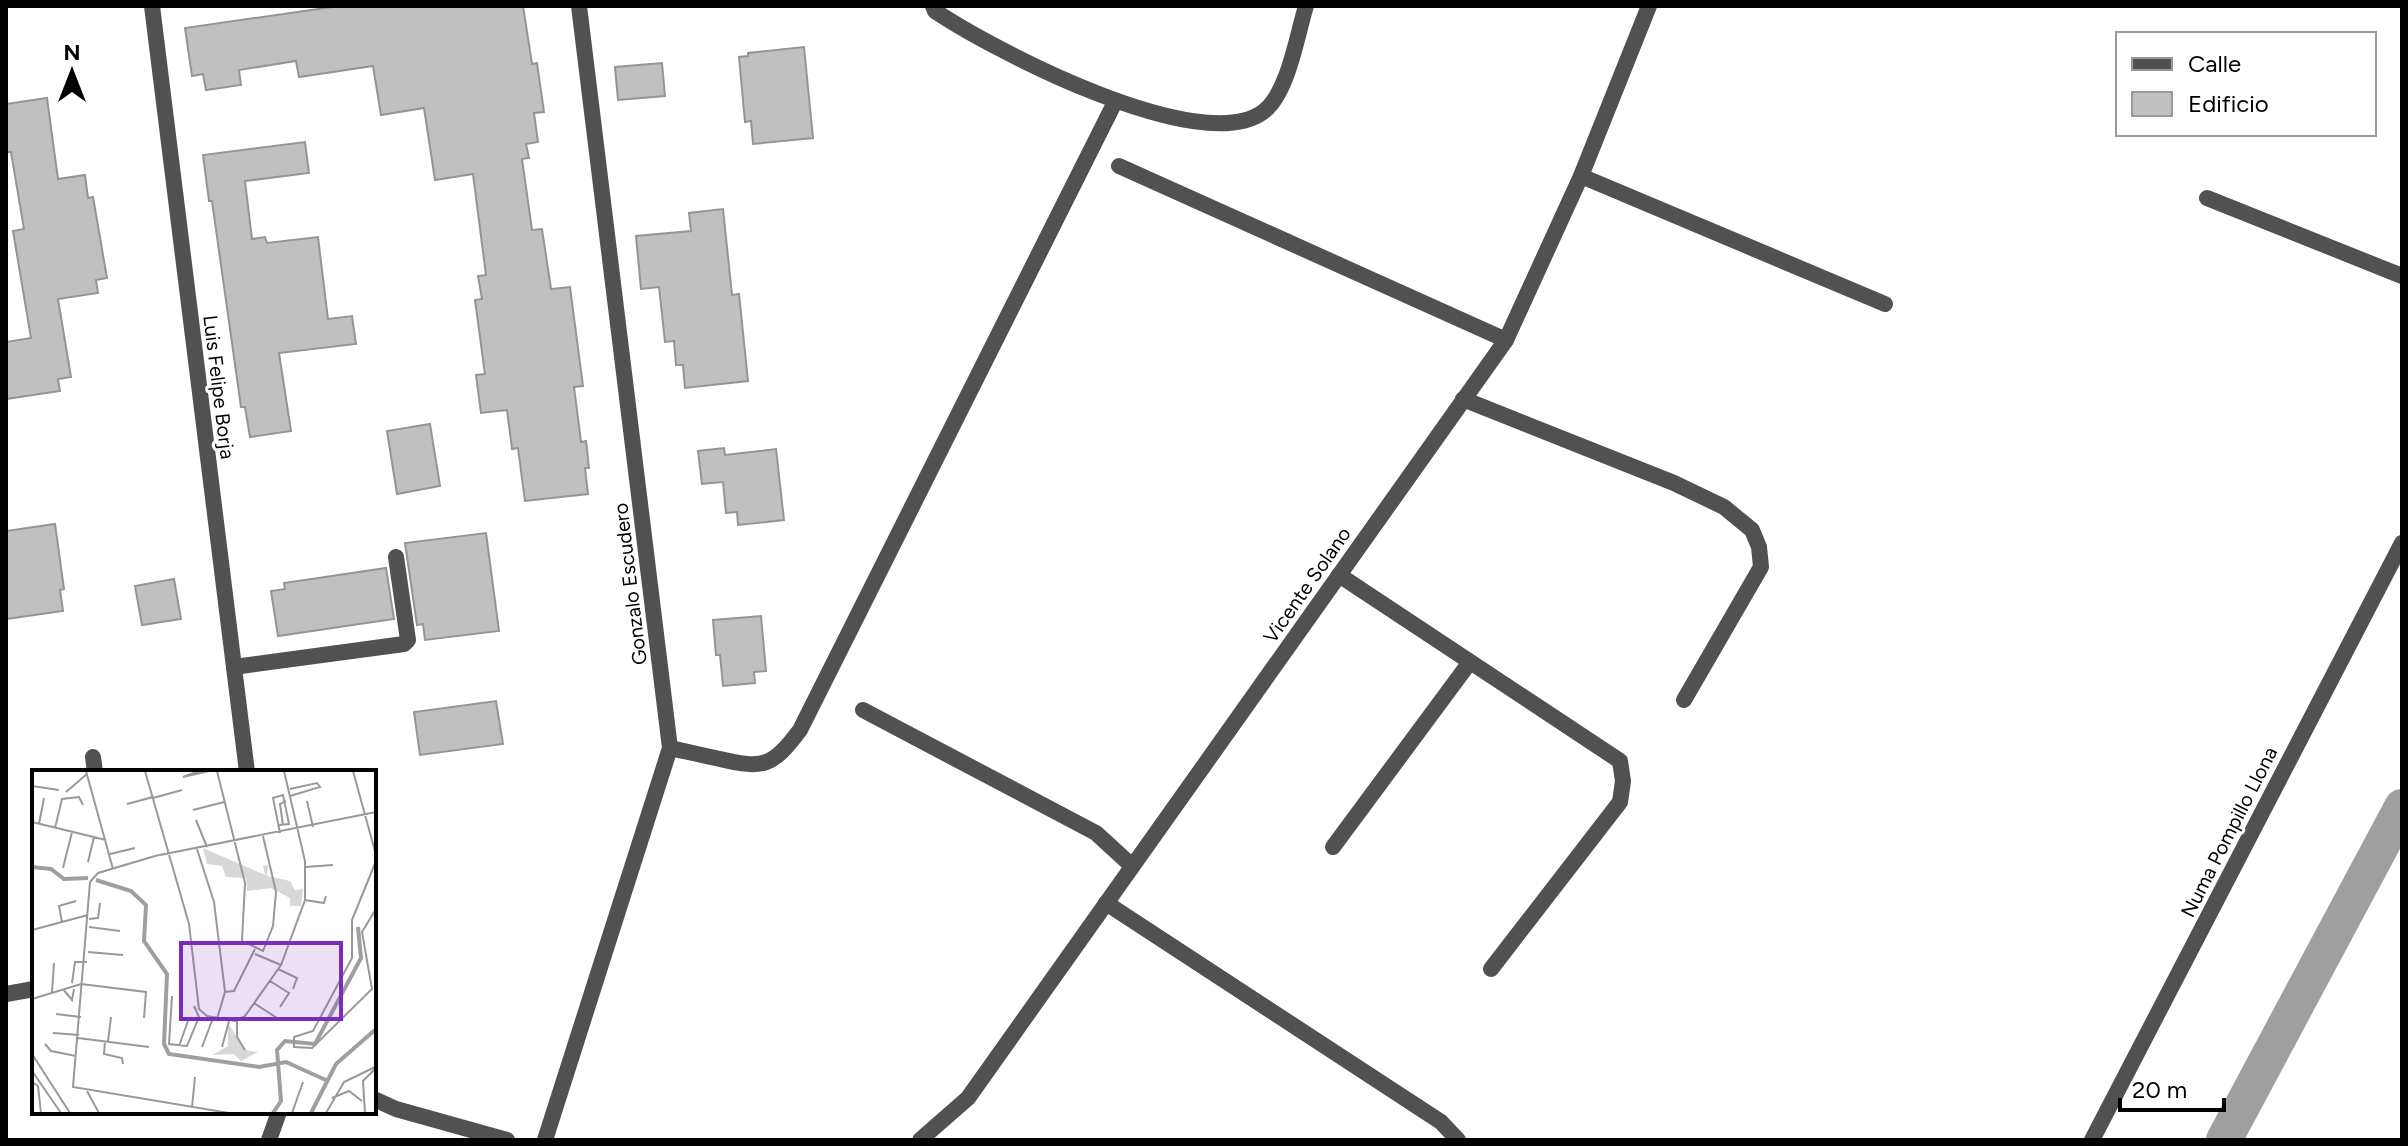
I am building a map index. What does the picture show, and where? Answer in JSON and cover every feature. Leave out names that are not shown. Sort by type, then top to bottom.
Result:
[{"type":"street","name":"Gonzalo Escudero","points":[[545,1140],[670,748],[579,6]]},
{"type":"street","points":[[933,6],[935,11],[965,31],[1115,102],[1191,122],[1231,124],[1250,120],[1265,111],[1278,97],[1306,6]]},
{"type":"street","name":"Vicente Solano","points":[[920,1140],[968,1098],[1506,340],[1581,176],[1649,6]]},
{"type":"street","name":"Luis Felipe Borja","points":[[157,7],[247,770]]},
{"type":"street","points":[[670,748],[753,766],[772,759],[787,747],[800,730],[1115,102]]},
{"type":"street","points":[[1119,166],[1506,340]]},
{"type":"street","points":[[1581,176],[1885,304]]},
{"type":"street","points":[[2207,198],[2402,276]]},
{"type":"street","points":[[1463,399],[1674,483],[1724,507],[1752,530],[1759,547],[1761,567],[1684,700]]},
{"type":"street","name":"Numa Pompillo Llona","points":[[2092,1140],[2402,543]]},
{"type":"street","points":[[234,667],[404,644],[408,640],[396,557]]},
{"type":"street","points":[[1339,575],[1620,761],[1623,781],[1620,802],[1491,969]]},
{"type":"street","points":[[1333,847],[1470,662]]},
{"type":"street","points":[[863,710],[1096,833],[1132,866]]},
{"type":"street","points":[[1106,903],[1428,1113],[1458,1140]]},
{"type":"street","points":[[6,994],[32,989]]},
{"type":"street","points":[[376,1100],[476,1136],[507,1140]]},
{"type":"street","points":[[269,1140],[278,1114]]},
{"type":"building","points":[[339,6],[523,6],[532,64],[537,63],[544,112],[534,113],[538,142],[526,144],[529,158],[522,159],[532,230],[542,229],[551,289],[570,287],[583,386],[574,387],[581,442],[586,441],[588,494],[525,501],[518,448],[512,449],[507,410],[481,413],[476,375],[485,374],[475,300],[482,299],[478,276],[486,275],[473,174],[435,180],[424,108],[381,115],[373,66],[299,77],[296,61],[239,70],[241,85],[206,90],[203,74],[192,76],[185,28]]},
{"type":"building","points":[[804,47],[813,138],[753,144],[751,121],[745,122],[739,57],[748,56],[748,53]]},
{"type":"building","points":[[662,63],[665,96],[618,100],[615,67]]},
{"type":"building","points":[[47,98],[58,179],[85,175],[88,198],[93,197],[107,278],[96,280],[98,293],[58,299],[71,377],[58,379],[60,391],[6,399],[6,342],[31,338],[13,231],[24,229],[11,152],[6,152],[6,104]]},
{"type":"building","points":[[305,142],[309,173],[245,181],[252,239],[265,237],[267,243],[318,237],[328,319],[352,316],[356,344],[279,353],[291,431],[250,437],[245,407],[241,407],[203,155]]},
{"type":"building","points":[[723,209],[732,295],[739,294],[748,381],[685,388],[683,365],[676,365],[674,341],[665,342],[659,287],[641,289],[636,236],[691,231],[689,213]]},
{"type":"building","points":[[430,424],[440,486],[397,494],[387,431]]},
{"type":"building","points":[[724,448],[725,455],[776,449],[784,520],[738,525],[737,512],[726,513],[723,482],[702,484],[698,451]]},
{"type":"building","points":[[55,524],[64,589],[60,590],[63,611],[6,619],[6,531]]},
{"type":"building","points":[[486,533],[499,631],[425,640],[423,624],[417,625],[405,543]]},
{"type":"building","points":[[386,568],[394,619],[278,636],[271,591],[285,589],[284,583]]},
{"type":"building","points":[[174,579],[181,619],[142,625],[135,586]]},
{"type":"building","points":[[761,616],[766,671],[754,672],[755,683],[723,686],[713,620]]},
{"type":"building","points":[[496,701],[503,744],[420,755],[414,712]]},
{"type":"waterway","points":[[2224,1140],[2402,807]]}]
